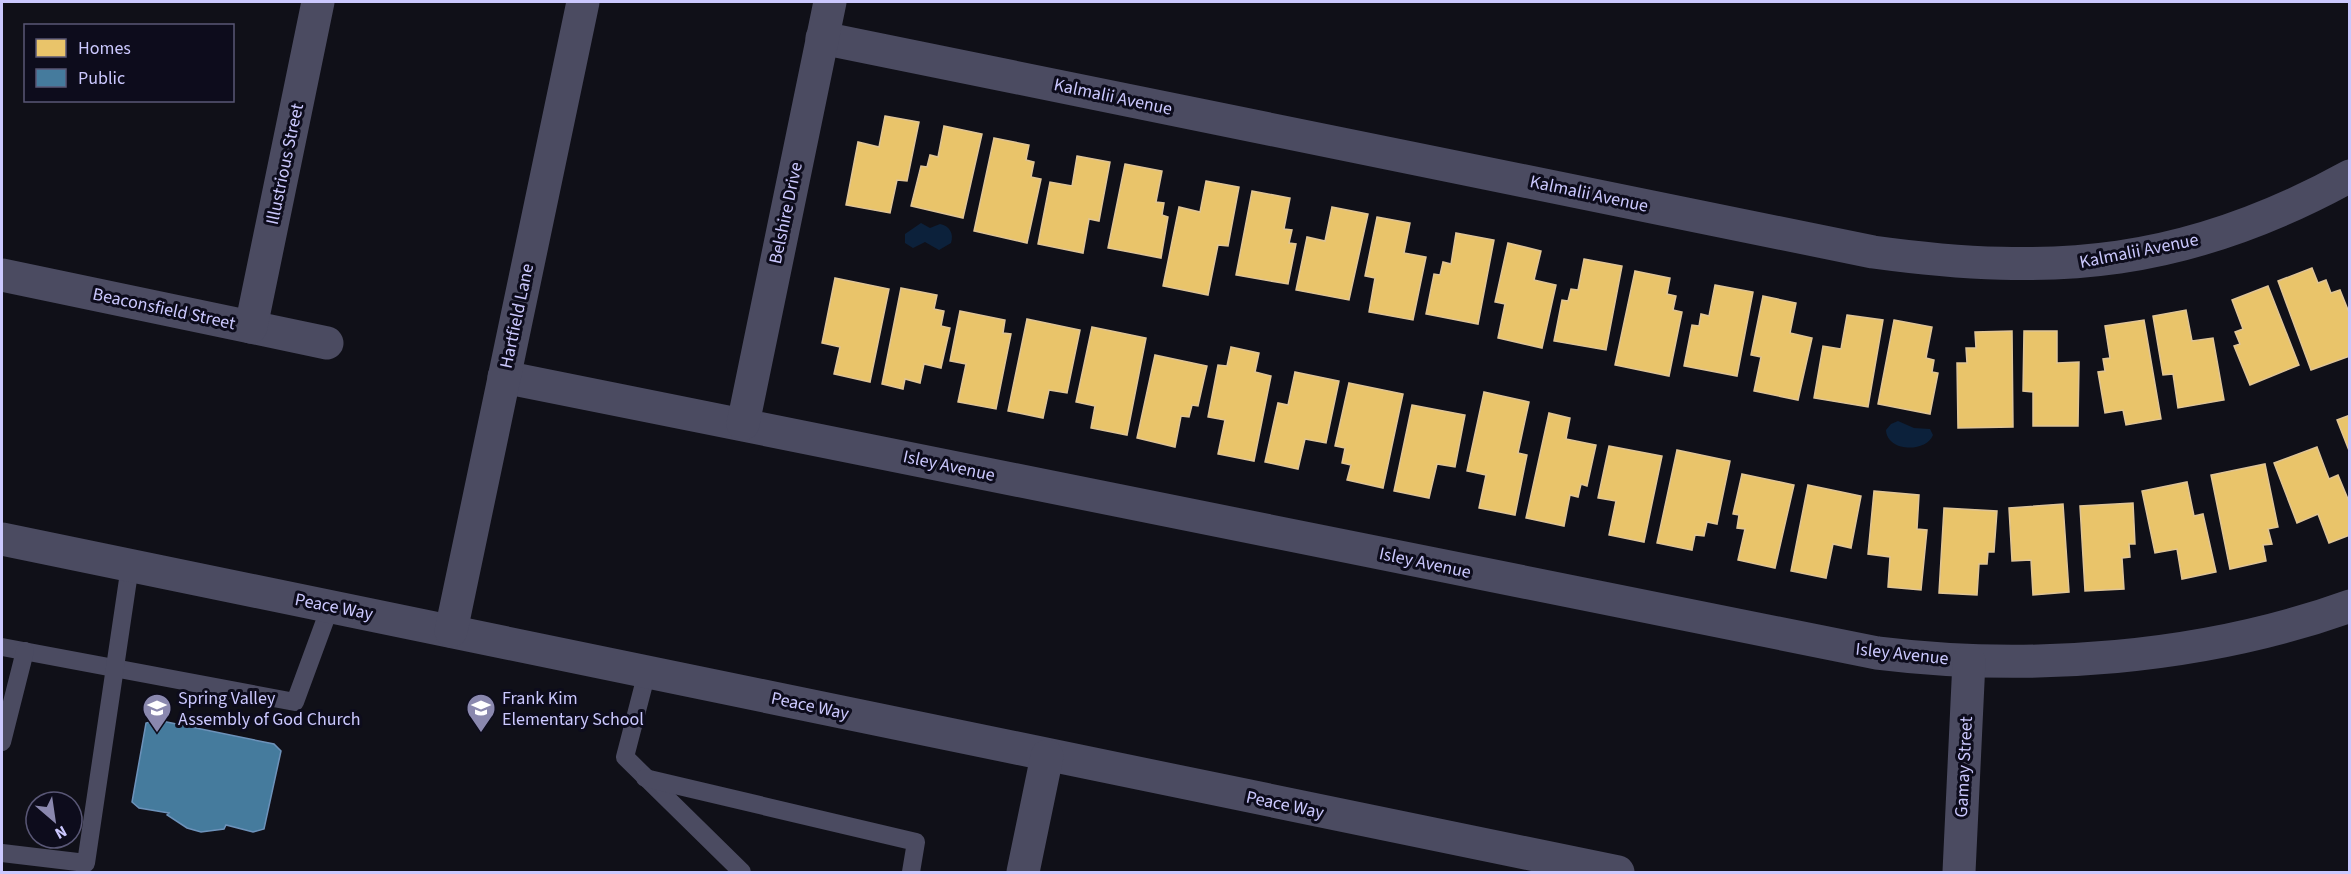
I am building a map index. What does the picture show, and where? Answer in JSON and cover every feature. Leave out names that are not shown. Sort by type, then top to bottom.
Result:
[{"type":"street","name":"Illustrious Street","points":[[251,327],[318,2]]},
{"type":"street","name":"Hartfield Lane","points":[[451,631],[583,2]]},
{"type":"street","name":"Belshire Drive","points":[[743,424],[830,2]]},
{"type":"street","name":"Kalmalii Avenue","points":[[822,38],[1862,250],[1934,261],[1985,265],[2071,264],[2158,251],[2239,228],[2278,213],[2349,176]]},
{"type":"street","name":"Beaconsfield Street","points":[[2,275],[327,343]]},
{"type":"street","name":"Isley Avenue","points":[[504,377],[1823,644],[1925,659],[2064,660],[2180,647],[2254,633],[2349,606]]},
{"type":"street","name":"Peace Way","points":[[2,539],[1618,873]]},
{"type":"street","name":"Gamay Street","points":[[1959,873],[1969,661]]},
{"type":"street","points":[[1023,873],[1047,756]]},
{"type":"lane","points":[[2,853],[86,863],[130,566]]},
{"type":"lane","points":[[2,646],[295,702],[330,607]]},
{"type":"lane","points":[[2,742],[26,651]]},
{"type":"lane","points":[[647,672],[625,757],[742,873]]},
{"type":"lane","points":[[645,778],[916,842],[911,873]]},
{"type":"water","points":[[921,223],[930,228],[940,224],[949,229],[951,243],[939,250],[925,242],[913,248],[905,243],[905,234]]},
{"type":"water","points":[[1898,421],[1914,428],[1930,429],[1933,435],[1923,445],[1907,448],[1899,446],[1888,437],[1886,430]]},
{"type":"building: Homes","points":[[885,116],[919,122],[907,181],[897,180],[890,213],[846,205],[858,142],[879,147]]},
{"type":"building: Homes","points":[[944,126],[982,134],[963,218],[911,206],[921,166],[927,167],[930,155],[938,157]]},
{"type":"building: Homes","points":[[994,138],[1029,145],[1026,160],[1034,162],[1031,177],[1041,179],[1027,243],[974,231]]},
{"type":"building: Homes","points":[[1077,156],[1110,162],[1099,221],[1089,219],[1083,253],[1038,244],[1050,182],[1072,186]]},
{"type":"building: Homes","points":[[1125,164],[1162,171],[1156,202],[1164,203],[1162,215],[1168,217],[1161,258],[1108,248]]},
{"type":"building: Homes","points":[[1206,181],[1239,187],[1228,246],[1218,245],[1208,295],[1163,286],[1179,207],[1200,212]]},
{"type":"building: Homes","points":[[1252,191],[1290,198],[1284,229],[1292,230],[1289,243],[1296,244],[1288,284],[1236,275]]},
{"type":"building: Homes","points":[[1332,207],[1368,214],[1349,300],[1296,290],[1307,237],[1325,241]]},
{"type":"building: Homes","points":[[1377,217],[1410,223],[1404,253],[1426,257],[1413,320],[1369,312],[1375,278],[1365,276]]},
{"type":"building: Homes","points":[[1456,233],[1494,240],[1478,324],[1426,314],[1434,274],[1440,275],[1443,262],[1451,264]]},
{"type":"building: Homes","points":[[1508,243],[1541,251],[1534,280],[1556,285],[1542,348],[1498,338],[1505,304],[1495,302]]},
{"type":"building: Homes","points":[[1584,259],[1622,266],[1606,350],[1554,341],[1562,300],[1568,301],[1571,289],[1578,290]]},
{"type":"building: Homes","points":[[2312,268],[2318,283],[2326,280],[2331,293],[2340,290],[2350,315],[2350,356],[2311,370],[2278,281]]},
{"type":"building: Homes","points":[[1635,271],[1670,278],[1667,294],[1676,296],[1673,310],[1682,312],[1669,376],[1615,365]]},
{"type":"building: Homes","points":[[835,278],[889,289],[870,382],[834,374],[840,347],[822,343]]},
{"type":"building: Homes","points":[[1715,285],[1753,292],[1737,376],[1684,366],[1692,325],[1699,326],[1701,314],[1709,316]]},
{"type":"building: Homes","points":[[2268,286],[2299,365],[2250,385],[2234,346],[2240,344],[2235,332],[2243,329],[2232,300]]},
{"type":"building: Homes","points":[[901,288],[937,295],[934,309],[944,311],[941,326],[950,328],[941,368],[924,364],[920,383],[905,379],[903,389],[882,384]]},
{"type":"building: Homes","points":[[1763,296],[1796,303],[1790,333],[1812,338],[1798,400],[1754,391],[1761,357],[1751,355]]},
{"type":"building: Homes","points":[[2186,310],[2192,341],[2213,338],[2224,400],[2178,408],[2173,374],[2163,375],[2153,316]]},
{"type":"building: Homes","points":[[960,311],[1005,320],[1003,333],[1011,334],[996,409],[958,402],[966,364],[950,361]]},
{"type":"building: Homes","points":[[1847,315],[1883,320],[1868,407],[1814,398],[1823,346],[1841,349]]},
{"type":"building: Homes","points":[[1027,319],[1080,330],[1067,393],[1049,390],[1043,418],[1008,411]]},
{"type":"building: Homes","points":[[1894,320],[1932,327],[1926,358],[1934,360],[1932,372],[1938,373],[1930,414],[1878,404]]},
{"type":"building: Homes","points":[[2144,320],[2161,419],[2126,425],[2123,410],[2105,413],[2098,372],[2105,371],[2103,359],[2110,358],[2105,326]]},
{"type":"building: Homes","points":[[1092,327],[1146,338],[1127,435],[1091,428],[1095,406],[1076,402]]},
{"type":"building: Homes","points":[[2012,331],[2013,427],[1958,428],[1957,363],[1967,363],[1966,348],[1976,348],[1975,332]]},
{"type":"building: Homes","points":[[2024,331],[2057,331],[2057,363],[2079,362],[2078,426],[2033,426],[2033,392],[2023,391]]},
{"type":"building: Homes","points":[[1231,347],[1259,353],[1255,372],[1271,376],[1254,461],[1218,454],[1225,420],[1208,417],[1218,365],[1227,366]]},
{"type":"building: Homes","points":[[1155,355],[1207,366],[1198,406],[1192,405],[1189,417],[1181,416],[1175,447],[1137,438]]},
{"type":"building: Homes","points":[[1295,372],[1339,381],[1326,443],[1305,439],[1298,469],[1265,462],[1278,403],[1288,405]]},
{"type":"building: Homes","points":[[1349,383],[1403,394],[1383,488],[1347,480],[1351,465],[1342,463],[1345,448],[1335,446]]},
{"type":"building: Homes","points":[[1484,392],[1529,402],[1518,453],[1527,455],[1515,515],[1479,508],[1486,475],[1467,471]]},
{"type":"building: Homes","points":[[1412,405],[1465,415],[1455,467],[1437,464],[1429,498],[1394,491]]},
{"type":"building: Homes","points":[[1549,413],[1570,418],[1566,439],[1596,445],[1587,486],[1581,484],[1578,497],[1570,495],[1564,526],[1526,518]]},
{"type":"building: Homes","points":[[2350,415],[2350,453],[2337,420]]},
{"type":"building: Homes","points":[[1609,446],[1662,456],[1644,542],[1609,535],[1616,501],[1598,498]]},
{"type":"building: Homes","points":[[2317,447],[2329,479],[2338,475],[2350,504],[2350,535],[2329,543],[2318,514],[2297,523],[2274,463]]},
{"type":"building: Homes","points":[[1677,450],[1730,461],[1717,524],[1707,522],[1704,536],[1695,535],[1692,550],[1657,543]]},
{"type":"building: Homes","points":[[2265,464],[2278,527],[2268,529],[2272,544],[2263,545],[2266,561],[2230,569],[2211,475]]},
{"type":"building: Homes","points":[[1742,474],[1794,485],[1775,568],[1738,560],[1745,529],[1737,528],[1739,515],[1733,514]]},
{"type":"building: Homes","points":[[2187,482],[2194,516],[2203,514],[2216,572],[2182,579],[2177,549],[2155,553],[2142,491]]},
{"type":"building: Homes","points":[[1808,485],[1861,496],[1851,548],[1833,544],[1826,578],[1791,571]]},
{"type":"building: Homes","points":[[1874,491],[1919,495],[1917,529],[1927,530],[1921,590],[1888,587],[1890,557],[1868,554]]},
{"type":"building: Homes","points":[[2133,503],[2135,544],[2129,544],[2130,557],[2122,558],[2124,589],[2085,591],[2080,506]]},
{"type":"building: Homes","points":[[2063,504],[2069,592],[2033,595],[2031,560],[2012,561],[2009,508]]},
{"type":"building: Homes","points":[[1944,508],[1997,511],[1994,552],[1988,552],[1987,564],[1979,564],[1977,595],[1939,593]]},
{"type":"building: Public","points":[[157,720],[274,744],[281,751],[264,829],[253,832],[226,825],[224,829],[201,832],[187,828],[167,815],[169,813],[139,808],[132,802],[146,723]]},
{"type":"place","name":"Spring Valley Assembly of God Church","points":[[157,734]]},
{"type":"place","name":"Frank Kim Elementary School","points":[[481,734]]}]
